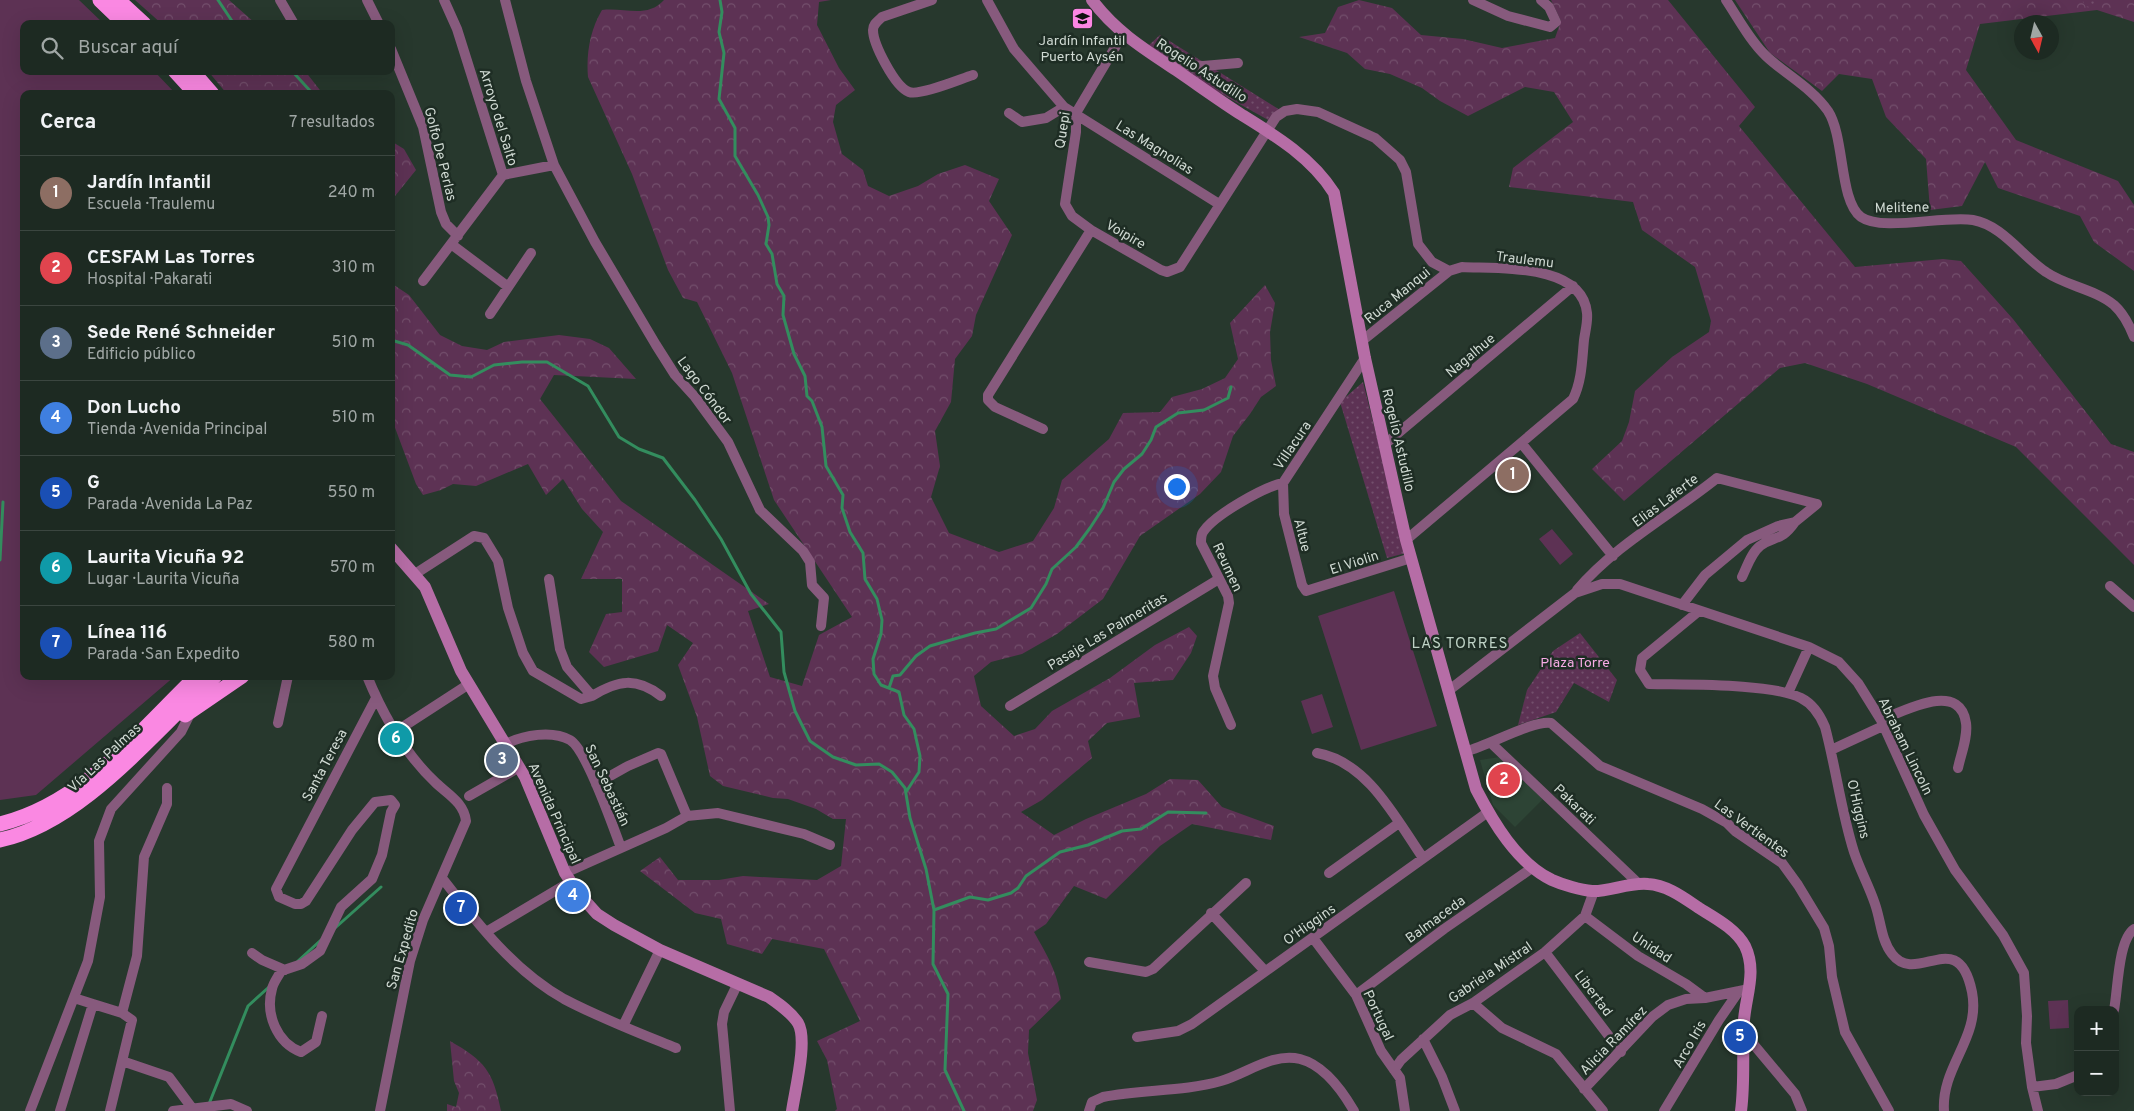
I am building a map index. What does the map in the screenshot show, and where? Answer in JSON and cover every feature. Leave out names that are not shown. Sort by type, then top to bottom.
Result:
[{"type":"highway","points":[[100,0],[121,20]]},
{"type":"highway","points":[[118,0],[140,20]]},
{"type":"highway","points":[[179,75],[192,90]]},
{"type":"highway","points":[[195,75],[209,90]]},
{"type":"highway","name":"Vía Las Palmas","points":[[0,824],[30,815],[72,792],[110,761],[193,680]]},
{"type":"highway","name":"Vía Las Palmas","points":[[0,840],[32,830],[61,816],[127,761],[178,709],[211,680]]},
{"type":"highway","points":[[127,761],[156,741],[193,709],[236,680]]},
{"type":"street","points":[[280,0],[292,20]]},
{"type":"street","points":[[367,0],[377,20]]},
{"type":"street","name":"Arroyo del Salto","points":[[424,282],[503,175],[457,29],[444,0]]},
{"type":"street","name":"Lago Cóndor","points":[[505,0],[526,81],[554,166],[594,242],[675,375],[695,397],[728,442],[760,510],[803,552],[810,562],[812,585],[824,598],[821,626]]},
{"type":"street","points":[[932,0],[882,17],[875,23],[873,29],[875,38],[885,63],[902,88],[914,93],[973,75]]},
{"type":"street","points":[[987,0],[1014,49],[1064,107],[1046,118],[1022,122],[1009,113]]},
{"type":"street","name":"Rogelio Astudillo","points":[[1092,0],[1123,34],[1267,130],[1309,162],[1325,180],[1334,194],[1365,358],[1406,540],[1476,789],[1488,812],[1532,868],[1553,881],[1594,891],[1639,884],[1660,886],[1679,894],[1735,932],[1744,945],[1750,960],[1752,975],[1744,990],[1744,1075],[1741,1111]]},
{"type":"street","points":[[1474,0],[1508,16],[1550,27],[1556,22],[1549,6],[1541,0]]},
{"type":"street","name":"Melitene","points":[[1726,0],[1764,55],[1799,82],[1828,111],[1838,137],[1850,202],[1861,217],[1878,224],[1961,218],[1975,220],[1993,227],[2047,273],[2113,304],[2126,317],[2134,336]]},
{"type":"street","name":"Quepi","points":[[1091,230],[1072,216],[1065,204],[1076,132],[1076,113],[1123,34]]},
{"type":"street","name":"Golfo De Perlas","points":[[395,59],[423,126],[441,212],[446,224],[458,236]]},
{"type":"street","points":[[1166,64],[1203,66],[1238,63]]},
{"type":"street","name":"Las Magnolias","points":[[1064,107],[1219,204]]},
{"type":"street","points":[[1267,130],[1276,117],[1285,111],[1304,110],[1318,112],[1375,138],[1389,148],[1400,160],[1406,172],[1418,244],[1423,253],[1432,262],[1449,271]]},
{"type":"street","name":"Voipire","points":[[1043,429],[994,407],[988,400],[989,392],[1091,230],[1161,270],[1174,270],[1180,267],[1193,251],[1219,204],[1267,130]]},
{"type":"street","points":[[503,175],[554,166]]},
{"type":"street","points":[[451,244],[508,286]]},
{"type":"street","points":[[490,314],[531,253]]},
{"type":"street","name":"Traulemu","points":[[1449,271],[1462,267],[1546,274],[1564,279],[1573,286]]},
{"type":"street","name":"Ruca Manqui","points":[[1363,340],[1449,271]]},
{"type":"street","points":[[1406,540],[1572,400],[1577,391],[1580,378],[1587,314],[1584,303],[1573,286]]},
{"type":"street","name":"Nagalhue","points":[[1384,446],[1573,286]]},
{"type":"street","name":"Villacura","points":[[1201,543],[1201,534],[1207,526],[1250,496],[1268,486],[1283,483],[1365,358]]},
{"type":"street","points":[[1522,444],[1613,556]]},
{"type":"street","name":"Elias Laferte","points":[[1575,593],[1590,575],[1613,556],[1717,478],[1817,504],[1795,522]]},
{"type":"street","name":"Altue","points":[[1283,483],[1284,514],[1302,585],[1306,591]]},
{"type":"street","points":[[1742,577],[1752,556],[1760,546],[1785,535],[1795,522]]},
{"type":"street","points":[[1682,605],[1705,575],[1748,540],[1778,526],[1795,522]]},
{"type":"street","points":[[415,574],[474,536],[484,538],[498,561],[508,608],[523,653],[533,671],[581,698],[592,696],[609,686],[631,681],[661,696]]},
{"type":"street","name":"Reumen","points":[[1201,543],[1230,603],[1213,676],[1215,688],[1231,725]]},
{"type":"street","name":"Avenida Principal","points":[[395,552],[415,574],[436,608],[469,684],[525,777],[568,877],[597,914],[660,950],[737,985],[769,997],[787,1011],[799,1024],[802,1042],[792,1111]]},
{"type":"street","name":"El Violin","points":[[1306,591],[1411,558]]},
{"type":"street","points":[[548,579],[560,649],[567,667],[592,696]]},
{"type":"street","name":"Pasaje Las Palmeritas","points":[[1010,706],[1219,579]]},
{"type":"street","name":"Abraham Lincoln","points":[[1448,691],[1575,593],[1602,584],[1620,584],[1809,647],[1830,656],[1847,670],[1882,723],[1924,815],[1955,870],[2003,934],[2024,973],[2027,1016],[2026,1042],[2032,1087],[2038,1111]]},
{"type":"street","points":[[2110,586],[2134,607]]},
{"type":"street","name":"O'Higgins","points":[[1699,611],[1642,658],[1640,670],[1649,684],[1752,688],[1788,693],[1800,697],[1815,710],[1822,720],[1831,750],[1854,851],[1871,891],[1885,942],[1899,962],[1906,965],[1916,965],[1941,957],[1953,958],[1964,969],[1972,993],[1971,1029],[1948,1076],[1944,1111]]},
{"type":"street","points":[[1788,693],[1809,647]]},
{"type":"street","points":[[278,723],[287,680]]},
{"type":"street","points":[[369,680],[376,698],[395,732],[469,684]]},
{"type":"street","name":"Santa Teresa","points":[[285,970],[302,964],[320,951],[341,907],[372,879],[382,855],[391,812],[395,805],[390,800],[375,802],[340,846],[310,897],[301,904],[295,904],[279,897],[276,889],[376,698]]},
{"type":"street","points":[[1831,750],[1882,723],[1937,699],[1956,704],[1964,716],[1966,724],[1958,768]]},
{"type":"street","points":[[30,1111],[88,961],[100,897],[100,841],[111,809],[181,732],[193,709]]},
{"type":"street","name":"Las Vertientes","points":[[1466,751],[1492,744],[1532,726],[1545,722],[1551,723],[1600,766],[1702,809],[1727,823],[1735,831],[1782,863],[1824,928],[1829,946],[1832,977],[1845,1032],[1889,1111]]},
{"type":"street","name":"San Expedito","points":[[380,1111],[410,961],[423,920],[466,821],[464,810],[458,802],[420,766],[395,732]]},
{"type":"street","name":"San Sebastián","points":[[506,744],[518,738],[556,736],[570,740],[578,747],[596,784],[621,848]]},
{"type":"street","name":"Pakarati","points":[[1492,744],[1639,884]]},
{"type":"street","points":[[596,784],[628,766],[658,753],[661,754],[687,816]]},
{"type":"street","points":[[1317,754],[1334,756],[1367,780],[1423,858]]},
{"type":"street","points":[[470,796],[518,768]]},
{"type":"street","points":[[122,1012],[138,956],[144,856],[167,804],[168,788]]},
{"type":"street","points":[[486,932],[568,877],[621,848],[684,820],[687,816],[718,812],[804,834],[830,845]]},
{"type":"street","name":"O'Higgins","points":[[1137,1037],[1178,1031],[1227,1000],[1488,812]]},
{"type":"street","points":[[1330,873],[1399,822]]},
{"type":"street","name":"Balmaceda","points":[[1356,995],[1444,929],[1532,868]]},
{"type":"street","points":[[442,878],[486,932],[506,953],[543,984],[564,998],[623,1026],[676,1048]]},
{"type":"street","points":[[1089,962],[1146,972],[1170,956],[1211,913],[1246,883]]},
{"type":"street","name":"Gabriela Mistral","points":[[1394,1070],[1401,1060],[1450,1015],[1473,1003],[1545,952],[1585,916],[1594,891]]},
{"type":"street","points":[[1211,913],[1265,971]]},
{"type":"street","name":"Unidad","points":[[1585,916],[1638,956],[1686,984],[1705,998]]},
{"type":"street","points":[[2115,1006],[2122,953],[2128,933],[2134,929]]},
{"type":"street","name":"Portugal","points":[[1314,938],[1356,995],[1381,1051],[1403,1088],[1406,1111]]},
{"type":"street","points":[[623,1026],[660,950]]},
{"type":"street","name":"Libertad","points":[[1545,952],[1621,1052]]},
{"type":"street","points":[[252,953],[262,960],[285,970]]},
{"type":"street","points":[[285,970],[281,971],[272,989],[270,1016],[284,1043],[301,1052],[308,1048],[316,1042],[322,1016]]},
{"type":"street","points":[[730,1111],[722,1024],[724,1012],[737,985]]},
{"type":"street","name":"Alicia Ramírez","points":[[1584,1089],[1652,1017],[1668,1005],[1686,999],[1705,998],[1744,990]]},
{"type":"street","name":"Arco Iris","points":[[1664,1111],[1719,1020],[1744,990]]},
{"type":"street","points":[[74,998],[122,1012],[132,1020],[110,1111]]},
{"type":"street","points":[[1473,1003],[1502,1028],[1556,1054],[1603,1111]]},
{"type":"street","points":[[60,1111],[93,1004]]},
{"type":"street","points":[[1744,1033],[1795,1094],[1802,1111]]},
{"type":"street","points":[[1423,1039],[1442,1077],[1455,1111]]},
{"type":"street","points":[[1089,1111],[1092,1102],[1103,1097],[1220,1081],[1268,1062],[1290,1058],[1302,1059],[1319,1070],[1338,1088],[1354,1111]]},
{"type":"street","points":[[122,1061],[169,1077],[192,1108]]},
{"type":"street","points":[[2032,1087],[2056,1084],[2074,1077]]},
{"type":"street","points":[[174,1111],[232,1104],[247,1111]]},
{"type":"shaded area","points":[[1500,757],[1543,799],[1515,827],[1493,805],[1480,760]]},
{"type":"green space","points":[[0,0],[79,0],[100,20],[20,20],[20,75],[158,75],[172,90],[20,90],[20,680],[170,680],[36,795],[0,800]]},
{"type":"green space","points":[[135,0],[229,0],[252,20],[158,20]]},
{"type":"green space","points":[[664,0],[831,0],[819,2],[817,25],[839,68],[855,90],[836,105],[833,122],[842,154],[863,170],[868,186],[889,196],[918,186],[938,174],[965,165],[999,179],[989,201],[1012,235],[976,315],[972,336],[955,359],[951,402],[935,431],[940,466],[931,497],[949,533],[999,552],[1033,541],[1054,508],[1062,480],[1109,439],[1123,413],[1160,412],[1172,397],[1202,389],[1225,378],[1238,359],[1230,323],[1265,285],[1275,303],[1270,332],[1271,360],[1276,386],[1261,397],[1233,436],[1221,472],[1200,494],[1140,536],[1103,599],[1057,634],[1022,654],[991,662],[974,676],[981,706],[1014,736],[1035,729],[1052,711],[1110,678],[1155,645],[1189,627],[1197,636],[1191,653],[1173,680],[1134,683],[1140,717],[1107,723],[1088,741],[1092,758],[1042,800],[1021,812],[1054,835],[1086,819],[1146,794],[1170,779],[1198,780],[1222,807],[1274,826],[1271,840],[1192,824],[1160,846],[1106,899],[1074,886],[1046,924],[1034,932],[1048,957],[1061,999],[1029,1030],[1028,1053],[1037,1100],[1033,1111],[835,1111],[837,1109],[827,1060],[817,1041],[860,1021],[824,949],[772,939],[762,954],[727,944],[721,919],[695,913],[640,871],[660,857],[678,880],[719,880],[743,876],[817,880],[841,866],[846,819],[833,819],[816,809],[788,799],[773,798],[723,786],[710,776],[697,717],[678,665],[693,643],[667,625],[658,651],[604,667],[589,652],[606,614],[622,612],[622,579],[581,579],[603,532],[582,509],[563,479],[546,495],[528,464],[476,486],[453,484],[441,490],[423,495],[416,484],[395,428],[395,286],[409,295],[440,335],[462,346],[487,350],[504,342],[559,335],[590,339],[609,348],[636,379],[554,375],[540,399],[621,501],[769,604],[748,611],[770,677],[802,686],[819,635],[852,617],[774,500],[732,373],[697,302],[683,298],[668,270],[632,174],[588,77],[590,42],[594,26],[602,10],[643,11],[657,6]]},
{"type":"green space","points":[[1359,0],[1392,8],[1421,35],[1463,39],[1502,48],[1555,38],[1561,21],[1551,0],[1668,0],[1755,107],[1739,126],[1855,267],[1943,259],[1961,261],[2013,319],[2111,444],[2134,452],[2134,565],[2016,447],[1867,384],[1805,363],[1780,368],[1624,501],[1592,469],[1622,441],[1629,422],[1635,391],[1672,357],[1709,332],[1711,321],[1695,267],[1642,230],[1633,202],[1509,187],[1513,168],[1573,122],[1554,92],[1525,87],[1468,116],[1440,101],[1422,88],[1390,74],[1365,69],[1347,53],[1299,37],[1325,33],[1338,7]]},
{"type":"green space","points":[[1735,0],[2134,0],[2134,22],[2097,10],[2055,15],[2014,15],[2014,20],[1980,24],[1966,70],[2016,140],[2118,181],[2134,205],[2134,271],[2094,242],[2080,216],[1998,188],[1985,162],[1962,206],[1930,210],[1926,159],[1886,117],[1872,79],[1839,74],[1822,91],[1770,53]]},
{"type":"green space","points":[[2082,0],[2102,0],[2092,8],[2086,7]]},
{"type":"green space","points":[[1160,35],[1280,110],[1270,121],[1209,87],[1149,45]]},
{"type":"green space","points":[[211,75],[308,75],[320,90],[224,90]]},
{"type":"green space","points":[[395,143],[404,149],[416,170],[395,196]]},
{"type":"green space","points":[[1363,382],[1406,553],[1387,558],[1340,402]]},
{"type":"green space","points":[[1552,529],[1573,554],[1560,565],[1539,539]]},
{"type":"green space","points":[[1394,591],[1437,726],[1361,750],[1318,616]]},
{"type":"green space","name":"Plaza Torre","points":[[1580,633],[1617,680],[1609,702],[1574,683],[1556,712],[1518,725],[1527,690],[1553,651]]},
{"type":"green space","points":[[1322,694],[1333,727],[1312,734],[1301,701]]},
{"type":"green space","points":[[2068,1000],[2069,1028],[2050,1029],[2048,1001]]},
{"type":"green space","points":[[450,1041],[472,1055],[486,1068],[495,1086],[501,1111],[447,1111],[447,1104],[456,1107],[459,1093],[454,1081]]},
{"type":"waterway","points":[[218,0],[231,20]]},
{"type":"waterway","points":[[720,0],[722,12],[719,32],[724,53],[719,99],[735,128],[735,156],[758,195],[768,217],[769,225],[766,244],[772,254],[777,284],[784,296],[783,315],[794,354],[805,376],[807,396],[812,401],[822,427],[826,466],[843,495],[842,508],[850,532],[863,553],[865,579],[877,599],[882,620],[881,634],[873,659],[874,674],[881,685],[899,692],[904,715],[914,729],[920,756],[919,772],[906,792]]},
{"type":"waterway","points":[[296,75],[309,90]]},
{"type":"waterway","points":[[395,341],[408,345],[450,375],[471,377],[494,365],[547,362],[588,386],[619,437],[639,449],[663,458],[695,500],[721,539],[751,594],[781,632],[784,672],[795,711],[810,741],[833,757],[856,765],[879,764],[892,772],[905,788],[910,818],[926,869],[934,910],[933,964],[948,994],[945,1070],[964,1111]]},
{"type":"waterway","points":[[889,688],[893,676],[900,675],[916,656],[930,646],[996,629],[1031,608],[1046,584],[1052,569],[1076,547],[1090,528],[1103,508],[1114,482],[1124,469],[1142,454],[1151,440],[1156,427],[1178,413],[1204,410],[1228,398],[1231,387]]},
{"type":"waterway","points":[[0,560],[3,502]]},
{"type":"waterway","points":[[934,910],[970,897],[988,900],[1011,893],[1018,888],[1026,876],[1060,852],[1088,845],[1122,831],[1141,829],[1168,812],[1206,813]]},
{"type":"waterway","points":[[335,928],[381,887]]},
{"type":"waterway","points":[[298,961],[321,940]]},
{"type":"waterway","points":[[209,1104],[248,1006],[269,987]]},
{"type":"place","name":"Jardín Infantil Puerto Aysén","points":[[1082,18]]},
{"type":"place","name":"Jardín Infantil","points":[[1513,475]]},
{"type":"place","name":"Laurita Vicuña 92","points":[[396,739]]},
{"type":"place","name":"Sede René Schneider","points":[[502,760]]},
{"type":"place","name":"CESFAM Las Torres","points":[[1504,780]]},
{"type":"place","name":"Don Lucho","points":[[573,896]]},
{"type":"place","name":"Línea 116","points":[[461,908]]},
{"type":"place","name":"G","points":[[1740,1037]]},
{"type":"district","name":"LAS TORRES","points":[[1460,643]]}]
